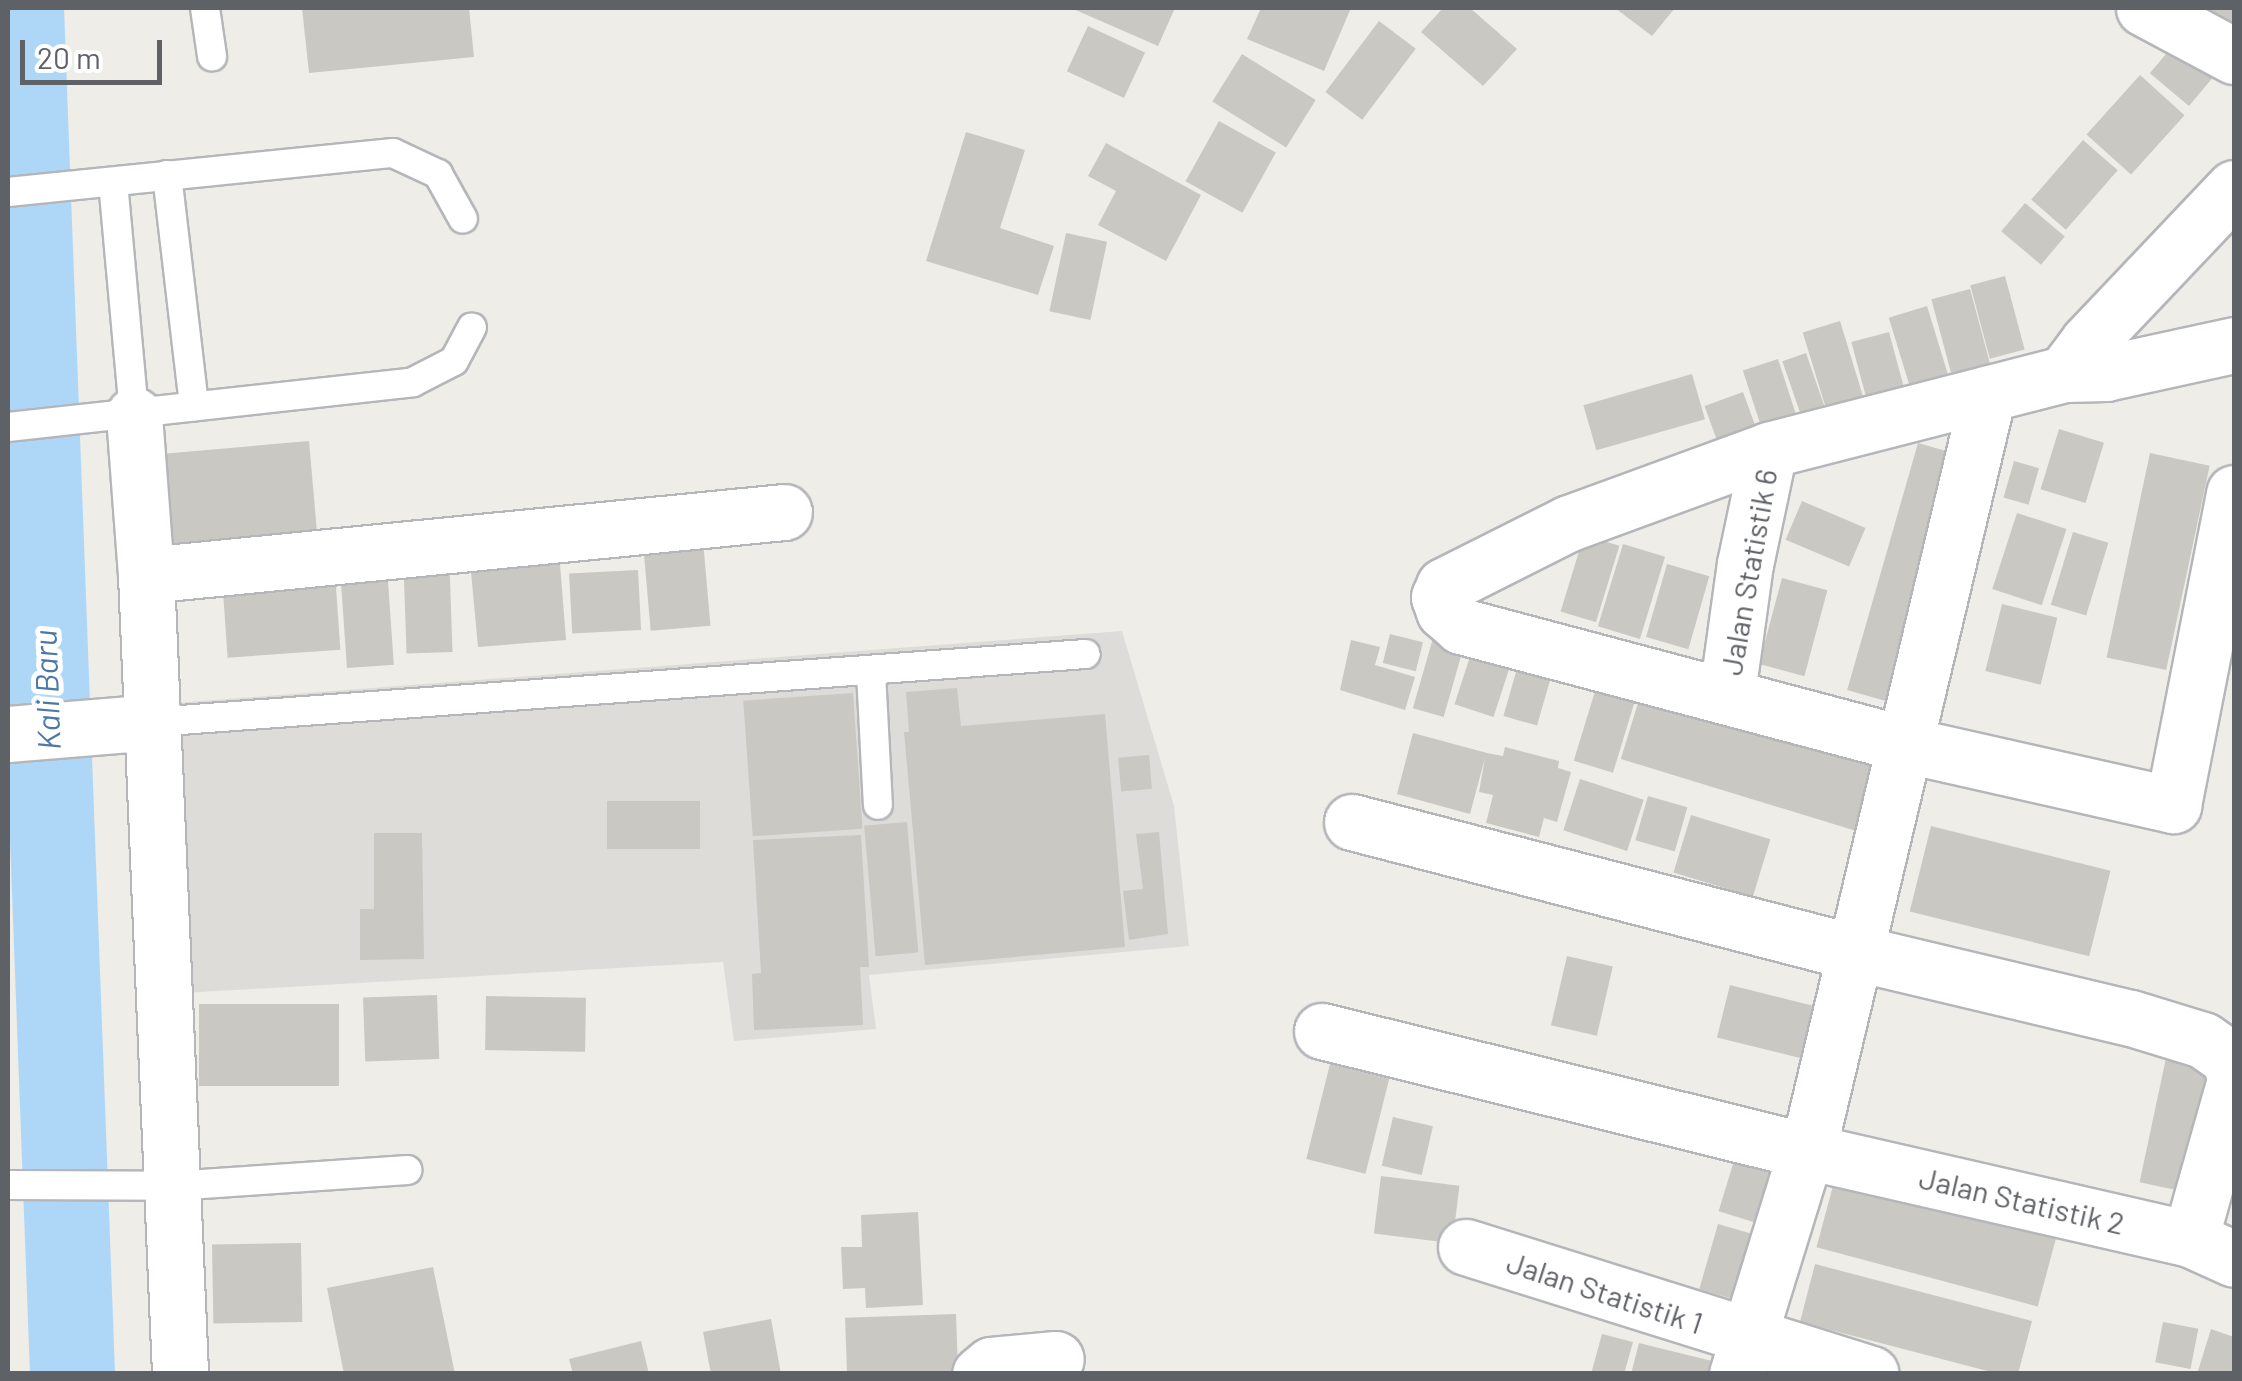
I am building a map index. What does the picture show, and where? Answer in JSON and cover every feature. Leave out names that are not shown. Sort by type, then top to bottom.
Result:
[{"type":"street","points":[[2144,8],[2234,56]]},
{"type":"street","points":[[2064,374],[2088,342],[2232,198]]},
{"type":"street","points":[[2234,345],[2106,373],[2064,374],[1769,450],[1569,523],[1444,586],[1439,597],[1444,610],[1461,626],[1907,745],[2173,805],[2234,493]]},
{"type":"street","points":[[1741,1355],[1806,1151],[1907,745],[1988,394]]},
{"type":"street","points":[[134,415],[146,576],[144,723],[163,1185],[180,1374]]},
{"type":"street","name":"Jalan Statistik 6","points":[[1726,694],[1745,564],[1769,450]]},
{"type":"street","points":[[146,576],[784,512]]},
{"type":"street","points":[[8,734],[144,723]]},
{"type":"street","points":[[1352,822],[2202,1040],[2229,1058],[2234,1074]]},
{"type":"street","name":"Jalan Statistik 2","points":[[1322,1031],[2212,1249]]},
{"type":"street","points":[[2212,1249],[2234,1084]]},
{"type":"street","name":"Jalan Statistik 1","points":[[1466,1247],[1741,1355],[1871,1374]]},
{"type":"street","points":[[980,1374],[991,1365],[1056,1359]]},
{"type":"lane","points":[[205,8],[212,56]]},
{"type":"lane","points":[[8,192],[393,153],[438,174],[463,219]]},
{"type":"lane","points":[[167,175],[194,406]]},
{"type":"lane","points":[[112,182],[134,415]]},
{"type":"lane","points":[[10,427],[413,382],[454,361],[472,327]]},
{"type":"lane","points":[[144,723],[871,673],[1086,654]]},
{"type":"lane","points":[[871,673],[878,805]]},
{"type":"lane","points":[[17,1185],[163,1185],[407,1170]]},
{"type":"shaded area","points":[[1122,631],[1174,806],[1189,946],[869,975],[876,1029],[734,1041],[723,962],[184,993],[175,703]]},
{"type":"building","points":[[302,8],[469,8],[474,57],[309,73]]},
{"type":"building","points":[[1071,8],[1175,8],[1158,46]]},
{"type":"building","points":[[1261,8],[1351,8],[1324,71],[1247,39]]},
{"type":"building","points":[[1443,8],[1470,8],[1517,49],[1483,86],[1421,32]]},
{"type":"building","points":[[1615,8],[1675,8],[1652,36]]},
{"type":"building","points":[[2207,8],[2234,8],[2234,26]]},
{"type":"building","points":[[1379,21],[1416,49],[1362,120],[1325,92]]},
{"type":"building","points":[[1088,26],[1145,53],[1124,98],[1067,71]]},
{"type":"building","points":[[2182,35],[2221,68],[2189,106],[2150,73]]},
{"type":"building","points":[[1242,54],[1316,100],[1286,148],[1212,101]]},
{"type":"building","points":[[2140,75],[2185,115],[2131,175],[2086,134]]},
{"type":"building","points":[[1219,121],[1276,153],[1242,213],[1186,181]]},
{"type":"building","points":[[966,132],[1025,150],[1000,228],[1054,246],[1038,295],[926,261]]},
{"type":"building","points":[[2083,140],[2118,170],[2066,230],[2031,200]]},
{"type":"building","points":[[1106,143],[1201,195],[1166,261],[1098,225],[1116,191],[1088,176]]},
{"type":"building","points":[[2025,203],[2065,236],[2041,265],[2001,231]]},
{"type":"building","points":[[1066,233],[1107,242],[1090,320],[1049,311]]},
{"type":"building","points":[[2005,276],[2025,349],[1990,359],[1970,285]]},
{"type":"building","points":[[1970,289],[1991,366],[1952,377],[1931,299]]},
{"type":"building","points":[[1927,306],[1948,375],[1910,387],[1889,318]]},
{"type":"building","points":[[1840,321],[1863,398],[1826,409],[1803,332]]},
{"type":"building","points":[[1889,332],[1904,387],[1866,397],[1851,342]]},
{"type":"building","points":[[1806,353],[1825,409],[1802,417],[1782,361]]},
{"type":"building","points":[[1778,359],[1796,414],[1761,426],[1743,370]]},
{"type":"building","points":[[1692,374],[1705,419],[1596,450],[1583,405]]},
{"type":"building","points":[[1743,392],[1759,436],[1721,450],[1704,406]]},
{"type":"building","points":[[2059,429],[2104,443],[2086,503],[2041,489]]},
{"type":"building","points":[[309,441],[317,538],[172,550],[164,454]]},
{"type":"building","points":[[1918,443],[1957,454],[1887,701],[1847,690]]},
{"type":"building","points":[[2150,453],[2210,466],[2166,670],[2107,657]]},
{"type":"building","points":[[2014,461],[2039,468],[2029,505],[2004,498]]},
{"type":"building","points":[[1802,501],[1866,528],[1849,567],[1786,540]]},
{"type":"building","points":[[2017,513],[2066,529],[2042,605],[1992,589]]},
{"type":"building","points":[[702,529],[710,626],[651,631],[642,534]]},
{"type":"building","points":[[2073,532],[2108,543],[2086,615],[2051,605]]},
{"type":"building","points":[[1584,535],[1619,546],[1596,622],[1561,612]]},
{"type":"building","points":[[544,543],[546,565],[560,564],[566,640],[478,647],[471,572],[496,570],[493,547]]},
{"type":"building","points":[[1623,544],[1665,557],[1640,639],[1598,626]]},
{"type":"building","points":[[449,551],[453,652],[407,654],[403,553]]},
{"type":"building","points":[[1667,564],[1709,576],[1688,649],[1646,637]]},
{"type":"building","points":[[387,567],[394,665],[347,668],[340,570]]},
{"type":"building","points":[[638,570],[641,630],[572,634],[569,574]]},
{"type":"building","points":[[335,573],[340,650],[228,658],[222,581]]},
{"type":"building","points":[[1782,578],[1827,590],[1804,676],[1759,664]]},
{"type":"building","points":[[2002,604],[2057,618],[2041,685],[1985,671]]},
{"type":"building","points":[[1478,632],[1517,645],[1494,717],[1455,704]]},
{"type":"building","points":[[1390,634],[1423,642],[1416,671],[1383,663]]},
{"type":"building","points":[[1433,638],[1464,647],[1444,717],[1413,708]]},
{"type":"building","points":[[1351,640],[1380,647],[1375,665],[1415,677],[1405,710],[1340,690]]},
{"type":"building","points":[[1518,665],[1552,675],[1537,726],[1503,716]]},
{"type":"building","points":[[957,688],[961,726],[1105,714],[1125,947],[925,965],[904,732],[909,732],[906,692]]},
{"type":"building","points":[[1596,688],[1635,700],[1613,773],[1574,761]]},
{"type":"building","points":[[853,693],[862,829],[753,836],[743,701]]},
{"type":"building","points":[[1641,693],[1884,767],[1864,833],[1621,759]]},
{"type":"building","points":[[1413,733],[1487,753],[1503,756],[1505,747],[1559,761],[1558,768],[1571,772],[1557,822],[1544,818],[1539,837],[1486,823],[1493,795],[1479,792],[1485,758],[1470,814],[1397,794]]},
{"type":"building","points":[[1149,755],[1152,789],[1121,792],[1118,758]]},
{"type":"building","points":[[1580,779],[1644,800],[1627,851],[1563,830]]},
{"type":"building","points":[[1648,796],[1687,807],[1675,852],[1635,840]]},
{"type":"building","points":[[607,801],[700,801],[700,849],[607,849]]},
{"type":"building","points":[[1691,815],[1770,839],[1753,897],[1673,872]]},
{"type":"building","points":[[907,822],[918,953],[876,956],[864,826]]},
{"type":"building","points":[[1931,826],[2111,871],[2089,956],[1910,911]]},
{"type":"building","points":[[1159,832],[1168,934],[1129,940],[1123,891],[1143,889],[1136,834]]},
{"type":"building","points":[[374,833],[422,833],[424,959],[360,960],[360,909],[374,909]]},
{"type":"building","points":[[861,835],[869,967],[860,967],[863,1025],[754,1030],[752,974],[761,973],[753,840]]},
{"type":"building","points":[[1567,956],[1613,967],[1597,1036],[1551,1025]]},
{"type":"building","points":[[1730,985],[1827,1009],[1814,1062],[1717,1037]]},
{"type":"building","points":[[437,995],[439,1059],[365,1062],[363,998]]},
{"type":"building","points":[[486,996],[586,998],[585,1052],[485,1050]]},
{"type":"building","points":[[199,1004],[339,1004],[339,1086],[199,1086]]},
{"type":"building","points":[[2166,1058],[2212,1068],[2186,1192],[2140,1182]]},
{"type":"building","points":[[1330,1064],[1389,1079],[1365,1174],[1306,1159]]},
{"type":"building","points":[[1393,1117],[1433,1126],[1422,1175],[1382,1166]]},
{"type":"building","points":[[1737,1151],[1780,1164],[1762,1224],[1719,1211]]},
{"type":"building","points":[[1838,1167],[2059,1226],[2038,1306],[1817,1247]]},
{"type":"building","points":[[1381,1176],[1459,1186],[1452,1243],[1374,1234]]},
{"type":"building","points":[[918,1212],[923,1305],[866,1308],[865,1288],[843,1289],[841,1247],[862,1247],[861,1215]]},
{"type":"building","points":[[1718,1224],[1763,1237],[1744,1302],[1699,1289]]},
{"type":"building","points":[[301,1243],[302,1322],[213,1324],[212,1245]]},
{"type":"building","points":[[1815,1264],[2032,1321],[2018,1374],[1999,1374],[1800,1322]]},
{"type":"building","points":[[433,1267],[455,1374],[344,1374],[327,1288]]},
{"type":"building","points":[[956,1314],[958,1374],[847,1374],[845,1318]]},
{"type":"building","points":[[771,1319],[781,1374],[711,1374],[703,1332]]},
{"type":"building","points":[[2163,1322],[2198,1329],[2191,1369],[2155,1362]]},
{"type":"building","points":[[2211,1329],[2234,1337],[2234,1374],[2197,1374]]},
{"type":"building","points":[[1602,1334],[1633,1342],[1624,1374],[1591,1374]]},
{"type":"building","points":[[641,1341],[649,1374],[573,1374],[569,1359]]},
{"type":"building","points":[[1639,1343],[1716,1362],[1713,1374],[1631,1374]]},
{"type":"waterway","name":"Kali Baru","points":[[21,8],[72,1374]]}]
